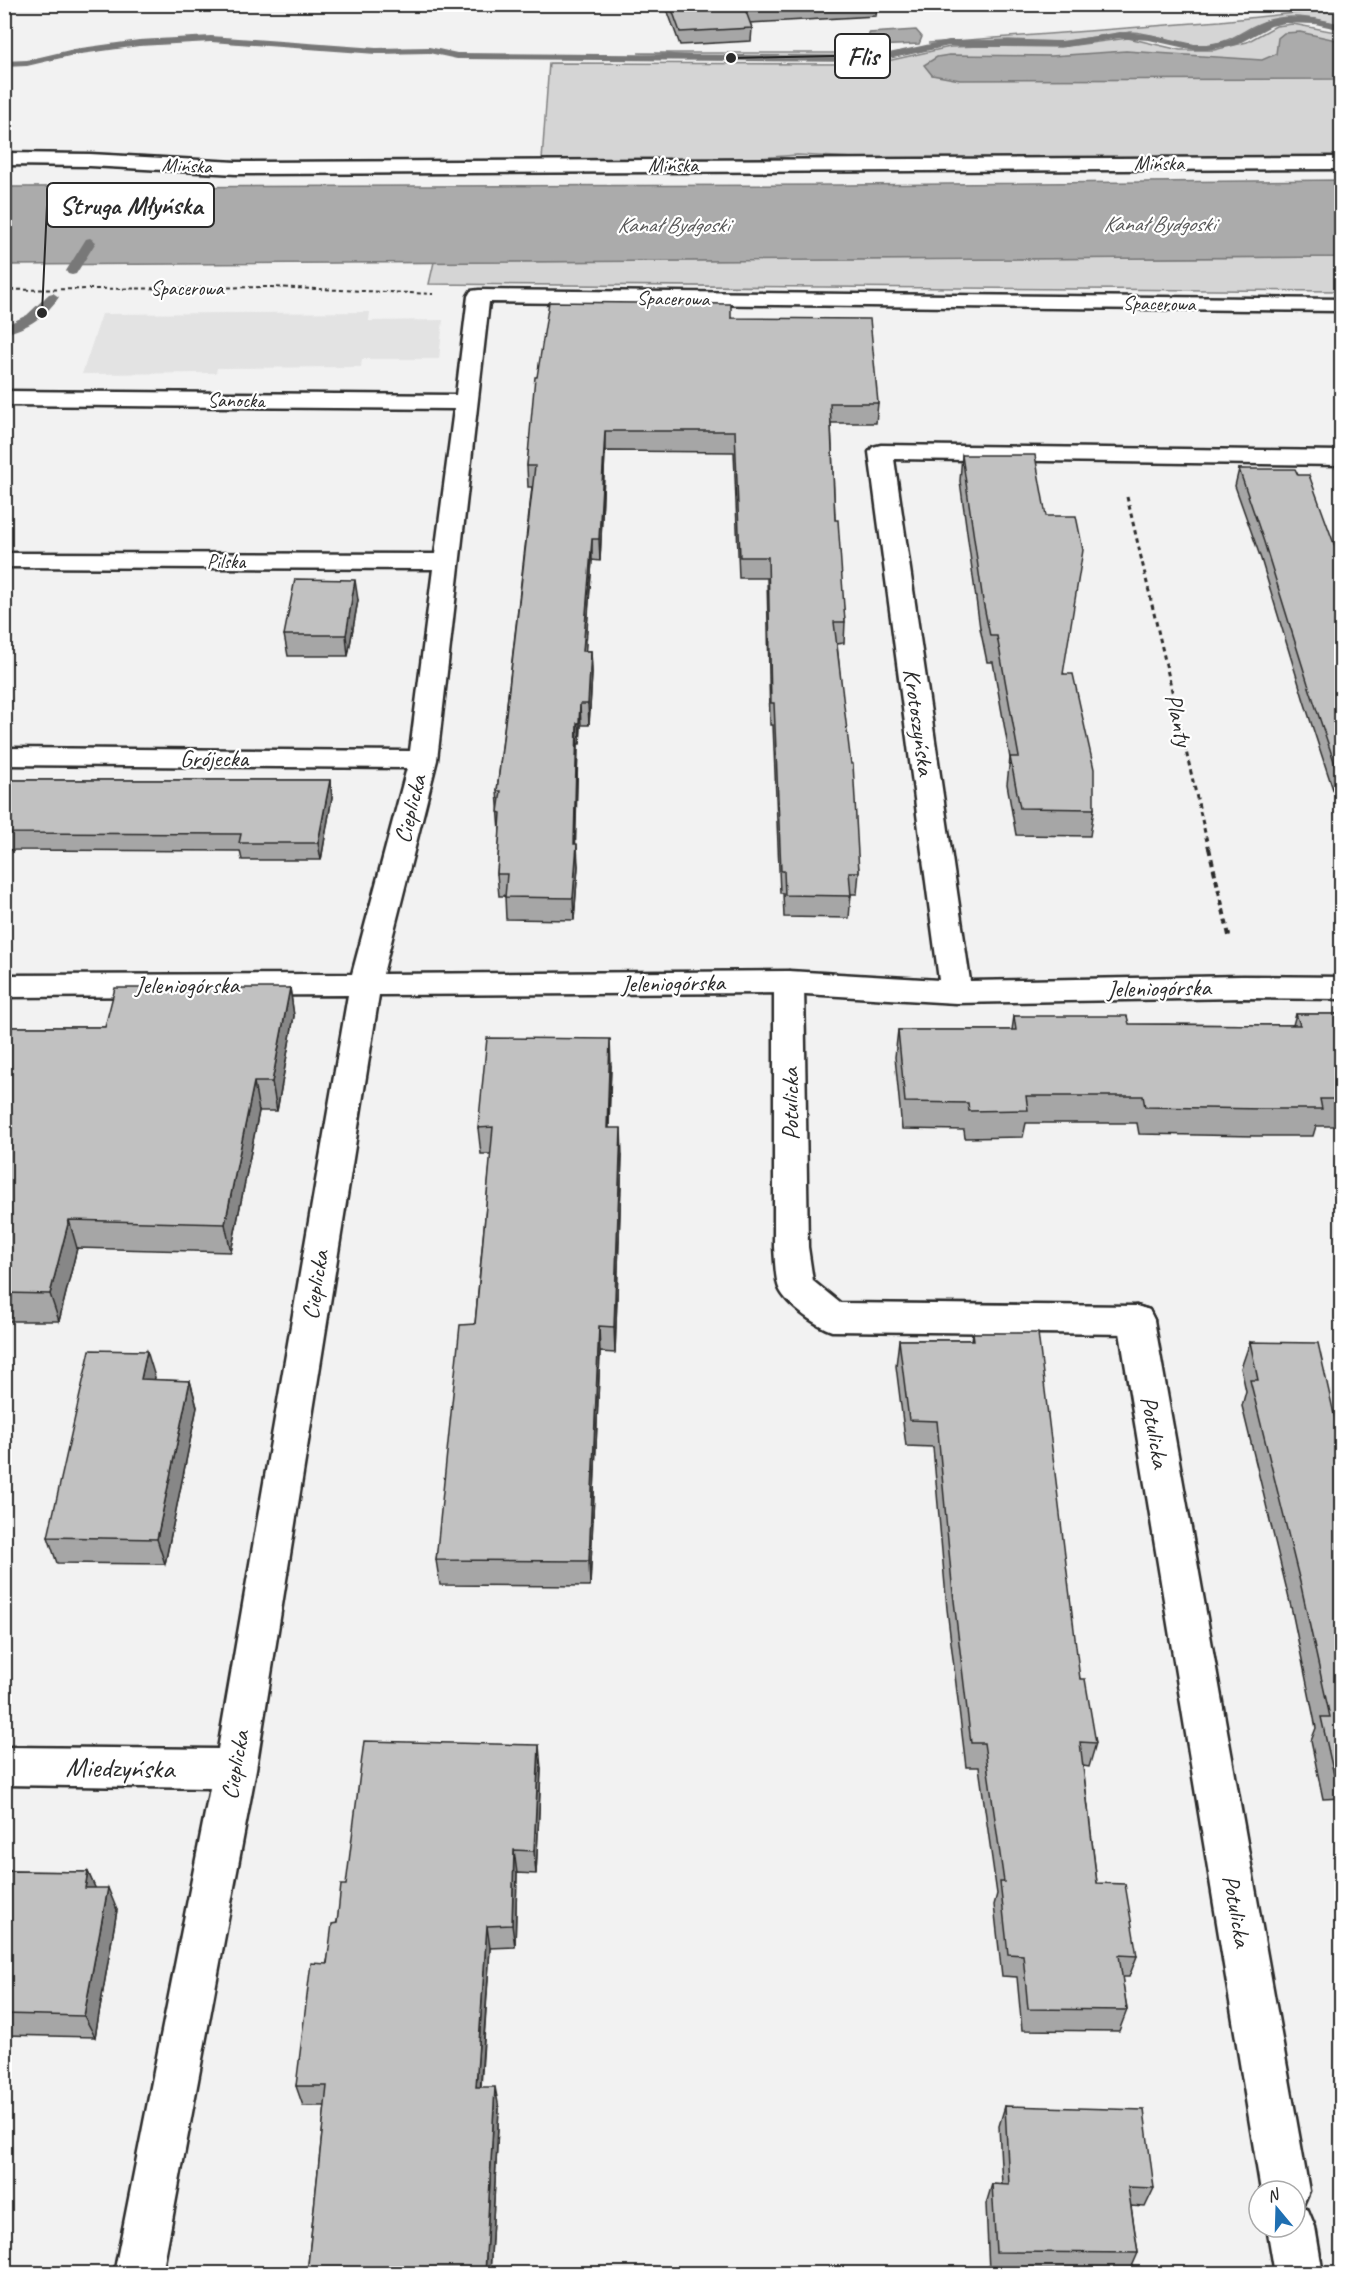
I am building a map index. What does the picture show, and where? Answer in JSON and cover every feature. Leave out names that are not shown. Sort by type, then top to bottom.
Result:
[{"type":"street","name":"Mińska","points":[[4,159],[90,160],[236,168],[1341,163]]},
{"type":"street","name":"Spacerowa","points":[[479,296],[1341,305]]},
{"type":"street","name":"Cieplicka","points":[[138,2274],[235,1769],[365,984],[423,760],[479,296]]},
{"type":"street","name":"Sanocka","points":[[4,398],[467,402]]},
{"type":"street","name":"Krotoszyńska","points":[[956,992],[881,452],[1117,454]]},
{"type":"street","points":[[1117,454],[1341,458]]},
{"type":"street","name":"Pilska","points":[[4,560],[447,562]]},
{"type":"street","name":"Grójecka","points":[[4,756],[423,760]]},
{"type":"street","name":"Jeleniogórska","points":[[4,986],[789,982],[956,992],[1242,987],[1341,988]]},
{"type":"street","name":"Potulicka","points":[[789,982],[791,1247],[796,1287],[832,1317],[1136,1320],[1283,2179]]},
{"type":"street","name":"Miedzyńska","points":[[4,1766],[235,1769]]},
{"type":"street","points":[[1293,2239],[1299,2274]]},
{"type":"path","name":"Spacerowa","points":[[4,290],[271,288],[479,296]]},
{"type":"path","name":"Planty","points":[[1117,454],[1242,987]]},
{"type":"shaded area","points":[[1341,8],[1341,25],[1307,18],[1285,17],[1263,22],[1226,41],[1209,45],[1189,44],[1131,32],[1059,42],[1009,40],[928,43],[1220,21]]},
{"type":"shaded area","points":[[1293,24],[1341,33],[1341,158],[875,159],[797,155],[730,160],[542,160],[549,63],[874,64],[950,47],[1060,47],[1128,38],[1180,50],[1214,50],[1247,42],[1276,26]]},
{"type":"shaded area","points":[[638,53],[836,53],[876,56],[699,56]]},
{"type":"shaded area","points":[[1342,257],[1341,291],[429,284],[434,262]]},
{"type":"shaded area","points":[[370,312],[369,321],[443,320],[439,359],[362,359],[361,367],[217,368],[216,373],[82,374],[102,314]]},
{"type":"water","points":[[916,30],[922,37],[919,44],[875,46],[869,41],[869,33]]},
{"type":"water","points":[[1300,32],[1341,41],[1341,79],[960,80],[932,75],[924,65],[937,57],[949,55],[1051,56],[1126,51],[1262,60],[1276,54],[1278,38],[1284,33]]},
{"type":"water","name":"Kanał Bydgoski","points":[[1341,180],[1341,257],[5,265],[5,187],[848,185]]},
{"type":"building","points":[[670,4],[835,4],[745,9],[752,28],[680,32]]},
{"type":"building","points":[[549,302],[731,304],[731,318],[870,319],[878,403],[830,403],[835,520],[838,520],[845,622],[834,622],[851,764],[853,764],[859,872],[849,872],[851,896],[785,895],[784,871],[781,871],[774,703],[771,703],[768,557],[740,557],[735,431],[605,431],[599,539],[592,539],[583,651],[591,651],[588,704],[580,704],[579,723],[577,723],[574,844],[577,844],[573,898],[505,897],[507,874],[497,874],[501,813],[498,812],[501,791],[497,791],[535,466],[527,466],[535,377],[537,377]]},
{"type":"building","points":[[962,455],[1035,455],[1046,516],[1076,516],[1083,550],[1063,674],[1073,674],[1094,769],[1094,809],[1020,808],[1010,757],[1019,757],[997,636],[990,636],[983,601]]},
{"type":"building","points":[[1239,469],[1295,469],[1298,475],[1309,475],[1341,563],[1341,782],[1264,542]]},
{"type":"building","points":[[295,579],[355,580],[346,635],[284,635]]},
{"type":"building","points":[[4,780],[330,780],[318,843],[239,843],[241,834],[4,833]]},
{"type":"building","points":[[115,988],[290,988],[272,1082],[254,1082],[225,1224],[69,1220],[50,1294],[4,1293],[4,1027],[105,1027]]},
{"type":"building","points":[[1296,1014],[1341,1014],[1341,1099],[1320,1099],[1322,1109],[1145,1107],[1143,1096],[1026,1096],[1028,1110],[969,1111],[968,1103],[905,1102],[898,1030],[1016,1030],[1014,1016],[1127,1016],[1129,1024],[1300,1025]]},
{"type":"building","points":[[487,1038],[610,1039],[607,1128],[621,1128],[614,1327],[599,1326],[589,1561],[436,1560],[460,1325],[475,1324],[480,1273],[493,1127],[478,1128]]},
{"type":"building","points":[[973,1333],[1038,1333],[1080,1679],[1085,1679],[1096,1743],[1080,1742],[1097,1883],[1125,1884],[1137,1956],[1119,1955],[1127,2010],[1028,2009],[1023,1955],[1008,1954],[1000,1882],[1004,1882],[984,1743],[971,1743],[952,1584],[937,1421],[909,1420],[899,1340],[974,1340]]},
{"type":"building","points":[[1250,1342],[1318,1343],[1341,1445],[1341,1775],[1334,1775],[1321,1717],[1330,1717],[1301,1586],[1250,1380],[1258,1380]]},
{"type":"building","points":[[90,1350],[147,1351],[141,1379],[190,1381],[157,1539],[48,1537]]},
{"type":"building","points":[[364,1741],[539,1745],[534,1851],[514,1850],[512,1925],[487,1926],[476,2087],[495,2087],[485,2274],[307,2274],[327,2086],[296,2086],[311,1963],[327,1964],[332,1924],[337,1923],[341,1885],[346,1885]]},
{"type":"building","points":[[4,1871],[88,1872],[85,1888],[108,1888],[84,2016],[4,2014]]},
{"type":"building","points":[[1005,2106],[1144,2110],[1154,2188],[1128,2187],[1138,2253],[996,2252],[992,2184],[1009,2185]]},
{"type":"waterway","points":[[4,64],[27,63],[74,52],[139,43],[211,39],[376,51],[429,50],[457,56],[875,59],[949,43],[1065,44],[1120,35],[1149,37],[1194,47],[1207,47],[1232,43],[1268,23],[1285,20],[1315,21],[1342,27]]},
{"type":"waterway","points":[[72,271],[90,242]]},
{"type":"waterway","points":[[4,330],[32,318],[53,297]]},
{"type":"place","name":"Flis","points":[[731,58]]},
{"type":"place","name":"Struga Młyńska","points":[[42,313]]}]
